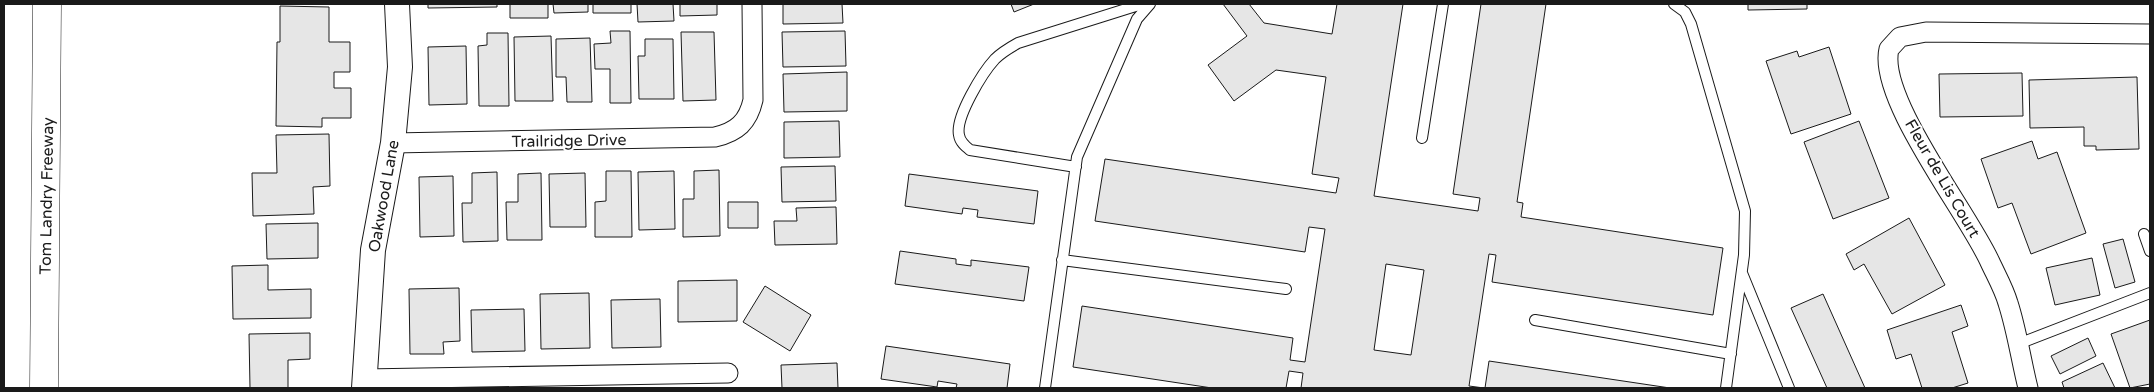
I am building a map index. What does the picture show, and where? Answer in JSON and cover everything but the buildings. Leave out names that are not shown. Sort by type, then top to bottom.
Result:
[{"type":"highway","name":"Tom Landry Freeway","points":[[44,388],[47,4]]},
{"type":"street","name":"Oakwood Lane","points":[[364,384],[372,250],[393,143],[400,67],[397,4]]},
{"type":"street","name":"Trailridge Drive","points":[[393,143],[715,137],[730,134],[741,126],[750,114],[753,100],[752,4]]},
{"type":"street","name":"Fleur de Lis Court","points":[[2028,388],[2008,303],[1989,259],[1925,154],[1895,91],[1889,70],[1889,49],[1900,37],[1926,32],[2150,34]]},
{"type":"street","points":[[364,384],[728,373]]},
{"type":"lane","points":[[1076,167],[970,150],[962,144],[958,135],[959,123],[980,78],[1006,49],[1018,43],[1142,4]]},
{"type":"lane","points":[[1044,388],[1077,157],[1137,19],[1150,4]]},
{"type":"lane","points":[[1422,138],[1442,4]]},
{"type":"lane","points":[[1674,4],[1685,12],[1692,24],[1745,211],[1746,232],[1742,272],[1726,388]]},
{"type":"lane","points":[[2144,234],[2150,251]]},
{"type":"lane","points":[[1062,260],[1286,289]]},
{"type":"lane","points":[[1742,272],[1789,388]]},
{"type":"lane","points":[[2018,344],[2150,292]]},
{"type":"lane","points":[[1535,320],[1731,354]]}]
